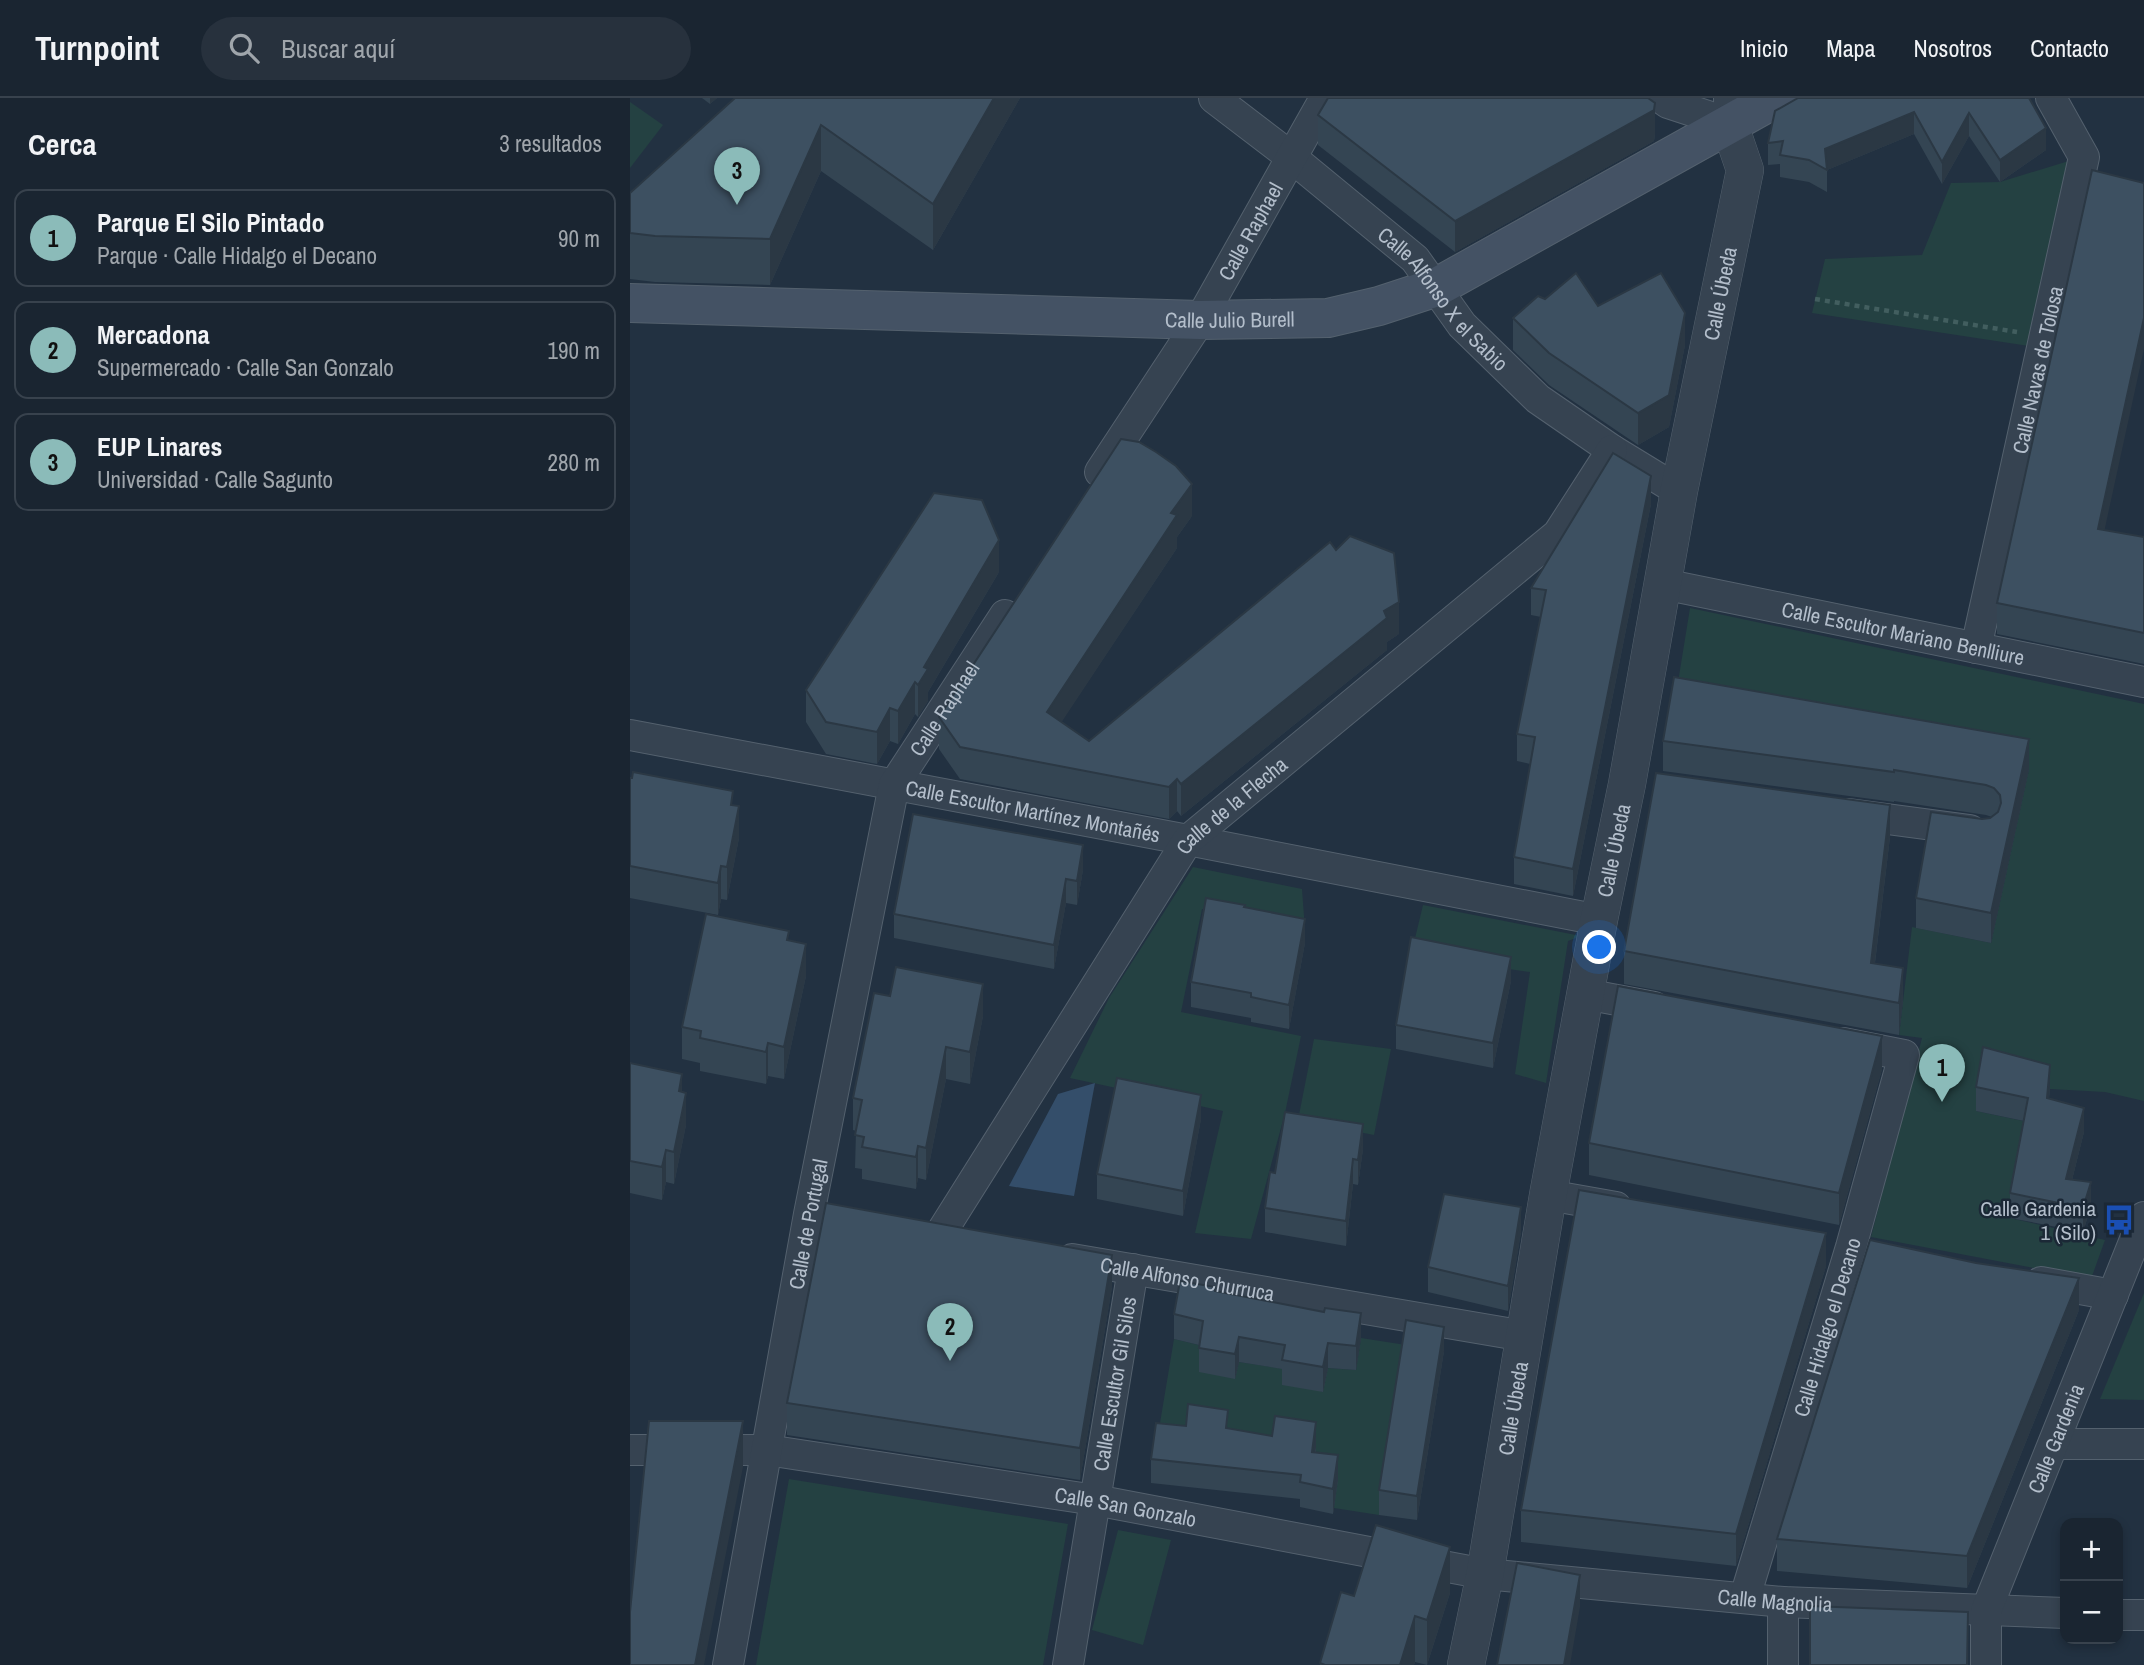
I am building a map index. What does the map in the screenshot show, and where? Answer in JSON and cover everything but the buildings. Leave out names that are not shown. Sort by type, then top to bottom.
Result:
[{"type":"main road","name":"Calle Julio Burell","points":[[630,303],[1200,320],[1328,318],[1379,306],[1437,287],[1729,110],[1776,98]]},
{"type":"street","name":"Calle Alfonso X el Sabio","points":[[1213,98],[1291,157],[1415,259],[1462,325],[1538,398],[1612,450],[1679,491]]},
{"type":"street","name":"Calle Raphael","points":[[1085,494],[1200,320],[1325,98]]},
{"type":"street","points":[[1661,98],[1668,103],[1729,110]]},
{"type":"street","name":"Calle Navas de Tolosa","points":[[1976,648],[2084,157],[2051,98]]},
{"type":"street","name":"Calle Úbeda","points":[[1466,1665],[1485,1574],[1548,1195],[1598,920],[1641,785],[1662,584],[1745,170],[1729,110]]},
{"type":"street","name":"Calle de la Flecha","points":[[939,1236],[1188,840],[1558,534],[1612,450]]},
{"type":"street","name":"Calle Escultor Mariano Benlliure","points":[[1662,584],[2144,682]]},
{"type":"street","name":"Calle Raphael","points":[[894,785],[1024,587]]},
{"type":"street","name":"Calle Escultor Martínez Montañés","points":[[630,735],[1598,920]]},
{"type":"street","name":"Calle de Portugal","points":[[728,1665],[767,1450],[822,1216],[894,785]]},
{"type":"street","points":[[1819,810],[1984,832]]},
{"type":"street","points":[[1585,994],[1678,1012]]},
{"type":"street","name":"Calle Hidalgo el Decano","points":[[1745,1597],[1850,1247],[1904,1055],[1811,1037]]},
{"type":"street","points":[[1548,1195],[1644,1212]]},
{"type":"street","name":"Calle Gardenia","points":[[1986,1665],[1986,1611],[2144,1217]]},
{"type":"street","name":"Calle Alfonso Churruca","points":[[1042,1254],[1524,1336]]},
{"type":"street","name":"Calle Escultor Gil Silos","points":[[1068,1665],[1133,1269]]},
{"type":"street","points":[[2008,1276],[2113,1295]]},
{"type":"street","points":[[2054,1444],[2144,1444]]},
{"type":"street","name":"Calle San Gonzalo","points":[[630,1450],[767,1450],[1096,1500],[1485,1574]]},
{"type":"street","name":"Calle Magnolia","points":[[1485,1574],[1783,1602],[2060,1614]]},
{"type":"street","points":[[1783,1602],[1783,1665]]},
{"type":"street","points":[[2123,1615],[2144,1615]]},
{"type":"path","points":[[1815,299],[2018,332]]},
{"type":"green space","points":[[630,102],[663,125],[630,168]]},
{"type":"green space","points":[[2072,160],[2029,346],[1812,313],[1825,259],[1922,255],[1951,183],[2000,182]]},
{"type":"green space","points":[[1690,608],[2144,704],[2144,1101],[2105,1092],[2050,1089],[1984,1072],[1976,1111],[2028,1122],[2010,1218],[2105,1240],[2091,1279],[1871,1237],[1922,1038],[1899,1035],[1912,927],[1991,943],[2029,769],[1674,707]]},
{"type":"green space","points":[[1193,867],[1302,889],[1305,930],[1202,909],[1181,1012],[1301,1036],[1285,1113],[1251,1239],[1195,1233],[1223,1111],[1070,1078],[1109,998]]},
{"type":"green space","points":[[1423,905],[1581,936],[1568,941],[1546,1083],[1515,1074],[1530,972],[1411,955]]},
{"type":"green space","points":[[1314,1039],[1391,1049],[1374,1135],[1298,1120]]},
{"type":"green space","points":[[2144,1293],[2144,1400],[2100,1399]]},
{"type":"green space","points":[[1361,1338],[1406,1345],[1379,1515],[1334,1508],[1337,1480],[1313,1477],[1316,1447],[1156,1447],[1174,1339],[1203,1346],[1235,1378],[1239,1362],[1285,1369],[1322,1392],[1328,1368],[1356,1370]]},
{"type":"green space","points":[[789,1479],[1068,1524],[1043,1665],[756,1665]]},
{"type":"green space","points":[[1118,1530],[1171,1540],[1143,1645],[1092,1630]]},
{"type":"water","points":[[1095,1083],[1074,1196],[1009,1186],[1058,1094]]},
{"type":"place","name":"EUP Linares","points":[[737,205]]},
{"type":"place","name":"Parque El Silo Pintado","points":[[1942,1102]]},
{"type":"place","name":"Calle Gardenia 1 (Silo)","points":[[2119,1220]]},
{"type":"place","name":"Mercadona","points":[[950,1361]]}]
